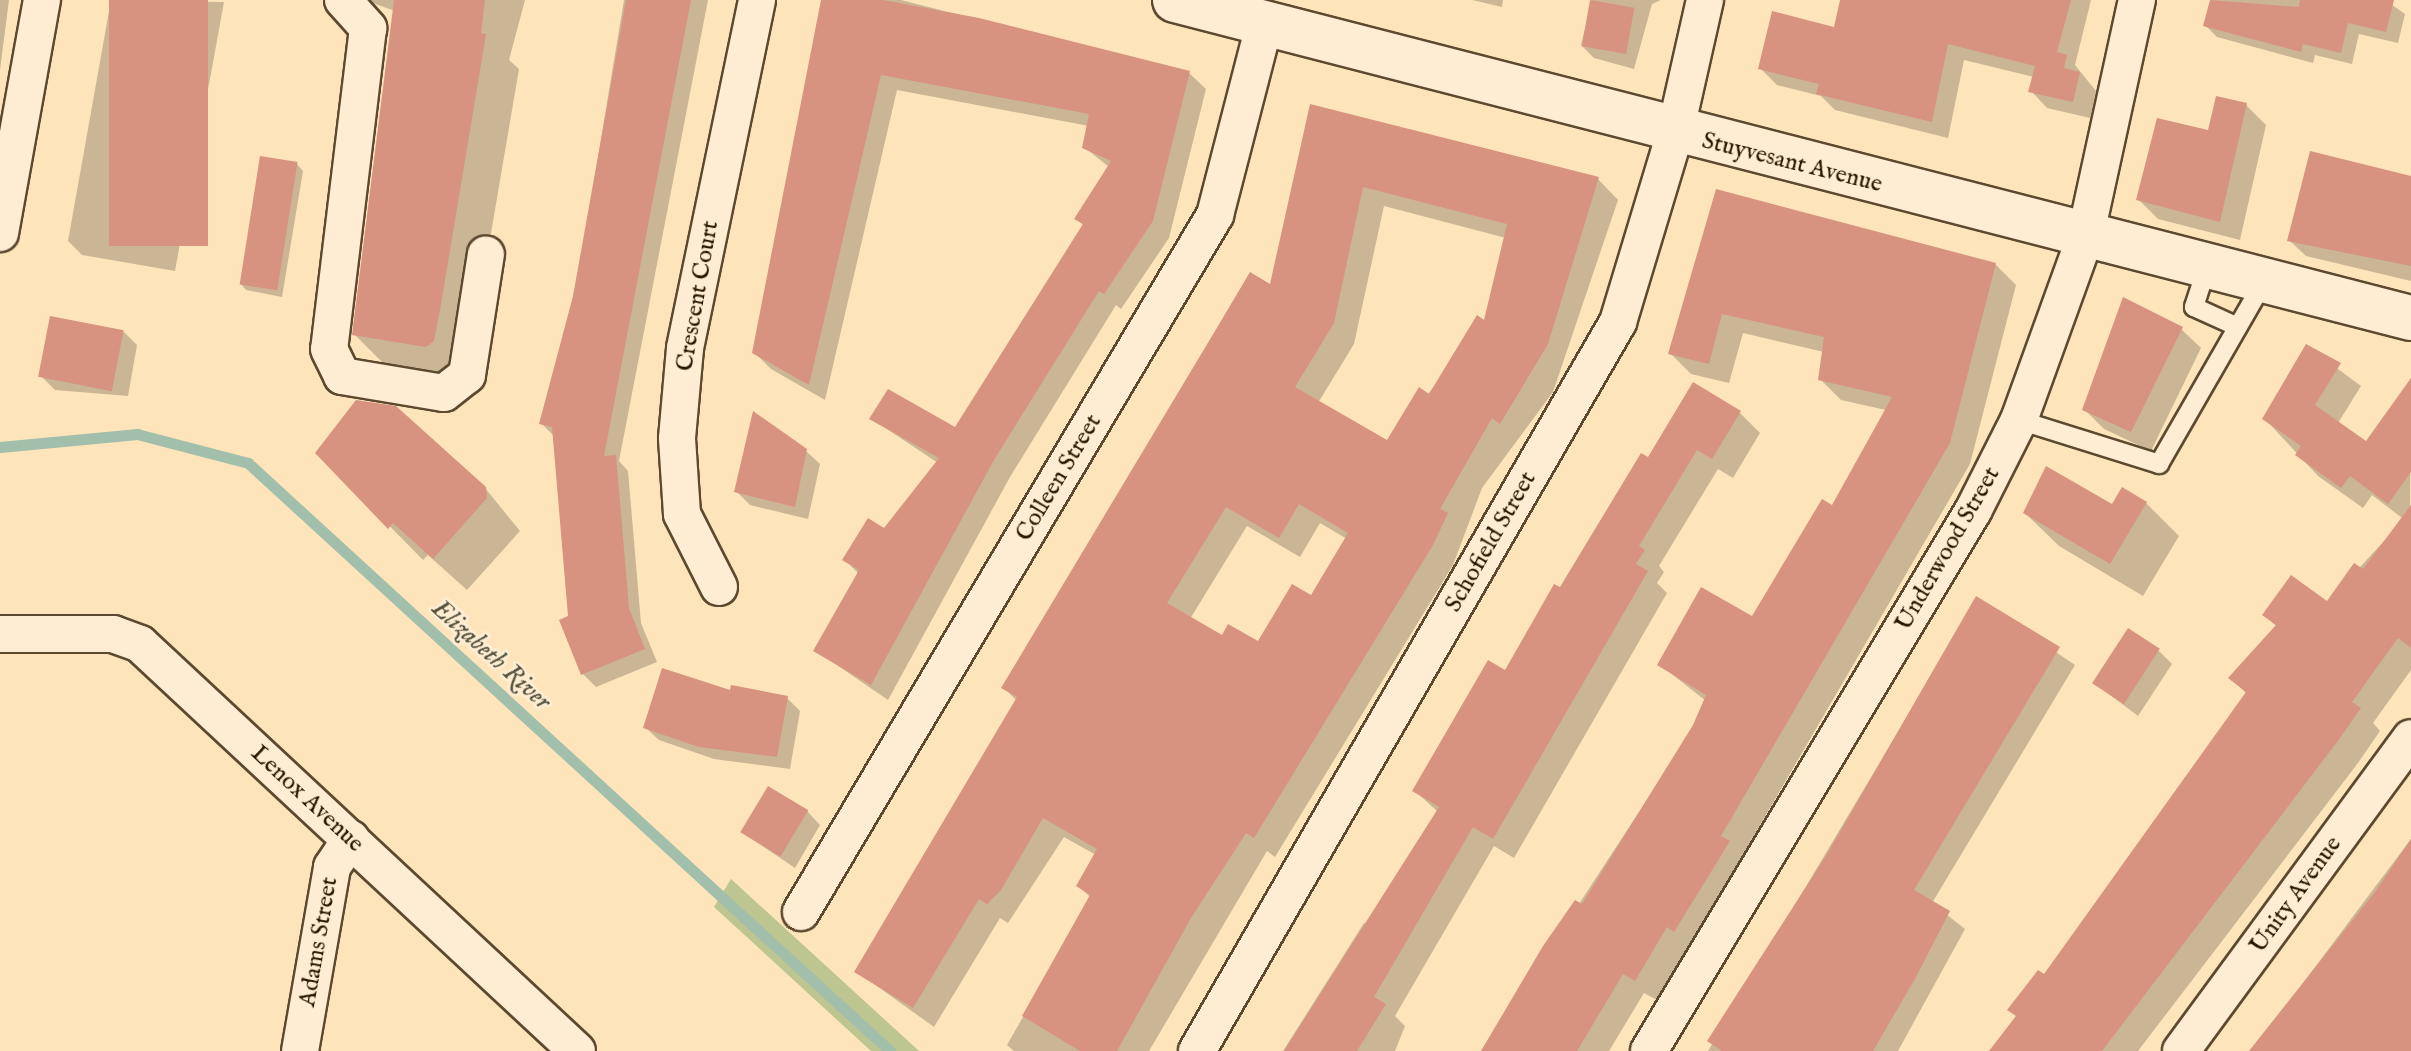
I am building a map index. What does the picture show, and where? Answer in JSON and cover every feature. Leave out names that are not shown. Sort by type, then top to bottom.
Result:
[{"type":"main road","name":"Stuyvesant Avenue","points":[[1175,0],[2262,285],[2411,318]]},
{"type":"street","points":[[0,233],[42,0]]},
{"type":"street","points":[[343,0],[368,28],[329,349],[342,376],[444,393],[467,375],[486,254]]},
{"type":"street","name":"Crescent Court","points":[[719,587],[682,514],[677,438],[685,348],[757,0]]},
{"type":"street","name":"Schofield Street","points":[[1197,1051],[1618,322],[1675,133],[1705,0]]},
{"type":"street","name":"Underwood Street","points":[[1649,1051],[1973,511],[2019,420],[2085,238],[2137,0]]},
{"type":"street","name":"Colleen Street","points":[[801,912],[1215,215],[1265,22]]},
{"type":"street","name":"Lenox Avenue","points":[[0,634],[113,634],[140,644],[577,1051]]},
{"type":"street","name":"Unity Avenue","points":[[2181,1051],[2411,738]]},
{"type":"street","name":"Adams Street","points":[[300,1051],[332,867],[351,839]]},
{"type":"lane","points":[[2206,270],[2194,307],[2238,327]]},
{"type":"lane","points":[[2019,420],[2159,464],[2262,285]]},
{"type":"green space","points":[[731,879],[919,1051],[871,1051],[714,907]]},
{"type":"building","points":[[109,0],[208,0],[208,246],[109,246]]},
{"type":"building","points":[[394,0],[485,0],[481,33],[486,34],[441,304],[434,341],[426,347],[352,335]]},
{"type":"building","points":[[626,0],[691,0],[604,456],[616,455],[629,608],[645,649],[581,675],[559,620],[568,616],[552,427],[539,424],[573,296]]},
{"type":"building","points":[[821,0],[883,0],[979,18],[1190,71],[1153,221],[1104,294],[1099,291],[994,460],[871,685],[813,651],[859,570],[842,560],[868,518],[884,528],[939,458],[869,419],[888,389],[955,427],[1083,224],[1074,219],[1111,161],[1082,148],[1089,114],[881,75],[809,385],[752,353]]},
{"type":"building","points":[[1590,0],[1634,8],[1626,54],[1582,46]]},
{"type":"building","points":[[1840,0],[2071,0],[2057,52],[2067,55],[2064,68],[2080,72],[2073,102],[2028,92],[2035,66],[1948,44],[1932,122],[1816,94],[1819,84],[1758,69],[1772,11],[1834,27]]},
{"type":"building","points":[[2210,0],[2299,7],[2300,0],[2394,0],[2386,32],[2348,23],[2341,53],[2303,44],[2301,52],[2203,26]]},
{"type":"building","points":[[2216,96],[2247,103],[2220,222],[2136,200],[2157,118],[2208,130]]},
{"type":"building","points":[[1310,104],[1599,177],[1548,344],[1500,424],[1492,418],[1440,509],[1448,513],[1433,545],[1254,838],[1246,833],[1191,918],[1117,1051],[1080,1051],[1022,1016],[1090,895],[1076,886],[1097,849],[1043,818],[1001,890],[987,904],[979,899],[913,1008],[854,972],[1017,697],[1001,688],[1250,272],[1270,284]],"holes":[[[1363,187],[1507,224],[1484,320],[1477,315],[1429,394],[1419,387],[1387,440],[1295,387],[1334,323]],[[1299,504],[1348,533],[1311,595],[1292,584],[1258,641],[1228,624],[1222,635],[1167,603],[1226,507],[1279,538]]]},
{"type":"building","points":[[2310,151],[2411,176],[2411,266],[2287,241]]},
{"type":"building","points":[[260,156],[298,162],[277,290],[240,284]]},
{"type":"building","points":[[1716,189],[1996,263],[1950,443],[1721,836],[1730,841],[1674,932],[1667,927],[1635,981],[1623,974],[1577,1051],[1481,1051],[1543,946],[1575,900],[1582,904],[1693,725],[1706,695],[1657,665],[1701,587],[1752,616],[1822,499],[1832,505],[1892,397],[1818,380],[1824,337],[1722,314],[1709,364],[1668,354]]},
{"type":"building","points":[[2123,297],[2183,327],[2131,432],[2082,410]]},
{"type":"building","points":[[50,316],[124,330],[112,391],[38,377]]},
{"type":"building","points":[[2306,344],[2341,363],[2315,405],[2366,441],[2411,378],[2411,472],[2388,504],[2350,476],[2341,488],[2295,455],[2301,446],[2262,419]]},
{"type":"building","points":[[1693,382],[1741,411],[1712,459],[1697,450],[1639,546],[1645,550],[1636,564],[1648,571],[1493,839],[1473,827],[1374,997],[1386,1004],[1357,1051],[1284,1051],[1439,807],[1412,791],[1488,660],[1505,670],[1554,584],[1560,587],[1641,453],[1648,457]]},
{"type":"building","points":[[356,400],[396,406],[486,487],[487,498],[433,559],[393,523],[388,529],[315,453]]},
{"type":"building","points":[[753,411],[807,449],[795,507],[734,492]]},
{"type":"building","points":[[2046,466],[2112,504],[2122,487],[2147,502],[2110,564],[2023,513]]},
{"type":"building","points":[[2411,505],[2411,648],[2398,638],[2352,702],[2361,708],[2337,742],[2102,1051],[1989,1051],[2016,1016],[2007,1010],[2038,970],[2044,974],[2246,692],[2228,678],[2276,625],[2262,615],[2291,575],[2327,601],[2354,563],[2363,569]]},
{"type":"building","points":[[1976,596],[2060,647],[1914,890],[1950,911],[1916,977],[1873,1051],[1722,1051],[1707,1041],[1829,851]]},
{"type":"building","points":[[2128,628],[2160,649],[2124,704],[2092,683]]},
{"type":"building","points":[[662,668],[730,690],[731,685],[788,696],[777,757],[699,747],[643,728]]},
{"type":"building","points":[[768,786],[808,810],[780,856],[740,832]]},
{"type":"building","points":[[2411,839],[2411,1051],[2249,1051],[2375,892]]},
{"type":"waterway","name":"Elizabeth River","points":[[0,447],[137,434],[248,463],[890,1051]]}]
